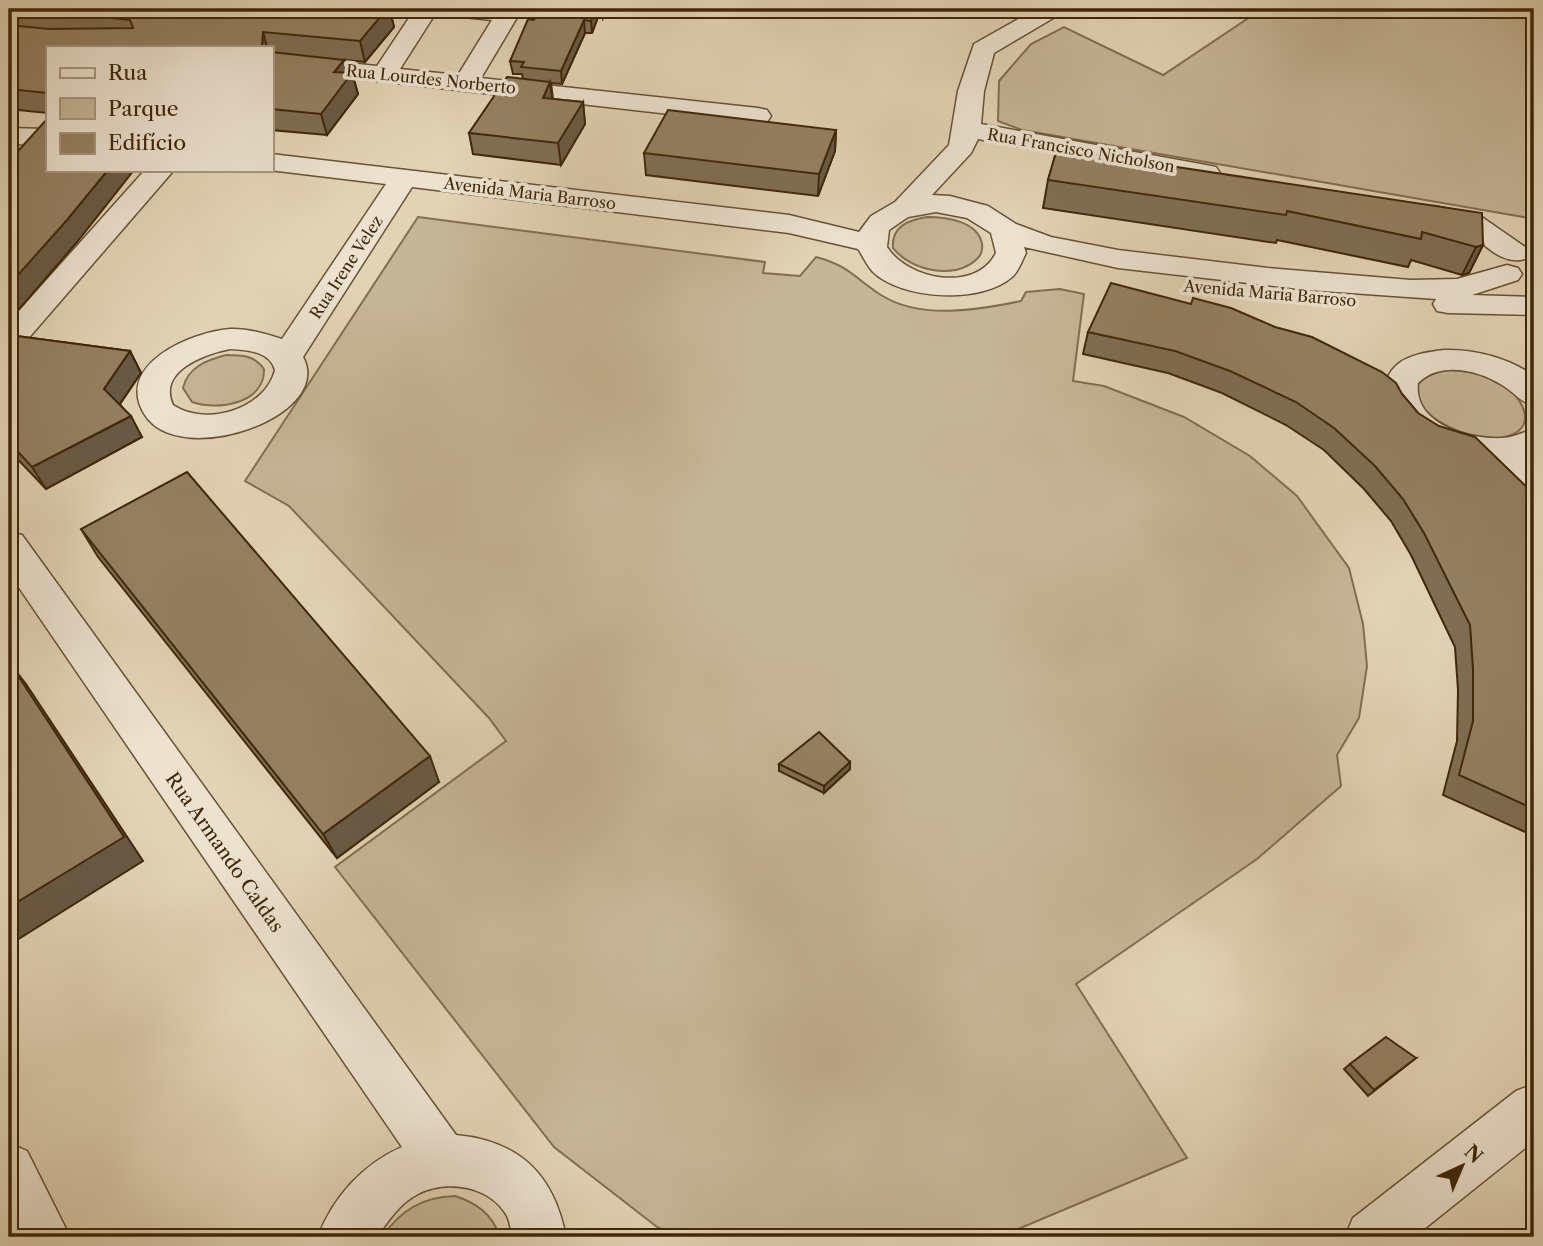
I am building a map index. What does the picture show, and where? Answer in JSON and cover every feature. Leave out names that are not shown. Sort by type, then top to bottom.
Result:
[{"type":"street","points":[[384,74],[427,9]]},
{"type":"street","points":[[442,9],[508,11],[466,82]]},
{"type":"street","points":[[971,209],[965,138],[971,91],[984,49],[1052,9]]},
{"type":"street","name":"Rua Lourdes Norberto","points":[[273,62],[758,116]]},
{"type":"street","points":[[9,136],[46,137]]},
{"type":"street","points":[[965,138],[895,213],[875,229],[871,243],[879,262],[894,274],[916,283],[940,287],[965,286],[986,280],[1003,270],[1008,244]]},
{"type":"street","name":"Rua Francisco Nicholson","points":[[965,138],[1225,176]]},
{"type":"street","name":"Avenida Maria Barroso","points":[[273,162],[789,224],[871,243]]},
{"type":"street","points":[[9,341],[158,172]]},
{"type":"street","name":"Rua Irene Velez","points":[[287,356],[404,178]]},
{"type":"street","name":"Avenida Maria Barroso","points":[[789,224],[895,213],[925,204],[948,205],[971,209],[990,218],[1008,244],[1145,281],[1329,301],[1532,307]]},
{"type":"street","points":[[1415,211],[1469,221],[1519,258]]},
{"type":"street","name":"Avenida Maria Barroso","points":[[1008,244],[1249,276],[1412,290],[1471,286],[1519,258]]},
{"type":"street","name":"Avenida Maria Barroso","points":[[1519,258],[1514,289],[1532,307]]},
{"type":"street","points":[[1534,395],[1511,376],[1487,365],[1461,359],[1436,360],[1416,366],[1404,376],[1399,391],[1405,408],[1421,425],[1443,439],[1470,448],[1498,451],[1522,448],[1534,441]]},
{"type":"street","points":[[1498,451],[1534,485]]},
{"type":"street","name":"Rua Armando Caldas","points":[[9,545],[442,1160]]},
{"type":"street","points":[[1372,1237],[1534,1109]]},
{"type":"street","points":[[345,1237],[376,1193],[407,1171],[442,1160],[475,1161],[505,1175],[527,1199],[539,1237]]},
{"type":"street","points":[[9,1169],[43,1237]]},
{"type":"green space","points":[[1262,9],[1534,9],[1534,219],[1022,130],[998,121],[999,81],[1031,44],[1064,27],[1163,75]]},
{"type":"green space","points":[[418,217],[765,262],[763,273],[800,276],[816,257],[844,268],[896,303],[913,308],[969,310],[1021,301],[1026,292],[1060,289],[1084,294],[1073,381],[1104,386],[1184,417],[1250,456],[1297,496],[1349,568],[1363,624],[1367,666],[1359,718],[1337,755],[1341,786],[1257,859],[1076,984],[1187,1158],[999,1237],[679,1237],[657,1227],[554,1147],[335,867],[506,741],[489,718],[289,506],[245,481]]},
{"type":"green space","points":[[927,217],[952,219],[968,225],[979,236],[982,244],[978,257],[967,266],[945,271],[921,267],[901,256],[893,248],[898,229],[908,222]]},
{"type":"green space","points":[[226,355],[247,357],[260,364],[264,369],[257,390],[238,402],[226,405],[202,405],[192,402],[183,388],[189,375],[205,362]]},
{"type":"green space","points":[[1447,370],[1480,374],[1509,389],[1517,397],[1525,415],[1519,430],[1496,438],[1477,437],[1440,422],[1426,411],[1418,399],[1417,388],[1426,378]]},
{"type":"green space","points":[[455,1196],[483,1210],[500,1237],[382,1237],[397,1219],[413,1207],[432,1199]]},
{"type":"building","points":[[31,9],[387,9],[360,41],[263,32],[262,46],[46,46],[46,93],[9,89],[9,25],[49,29],[133,28],[130,20]]},
{"type":"building","points":[[539,9],[595,9],[591,21],[584,20],[561,71],[521,67],[524,62],[510,61],[528,19],[534,20]]},
{"type":"building","points":[[273,52],[344,60],[334,72],[352,73],[321,114],[273,109]]},
{"type":"building","points":[[507,77],[550,82],[543,98],[583,102],[558,143],[469,133]]},
{"type":"building","points":[[668,110],[836,130],[819,174],[644,153]]},
{"type":"building","points":[[46,120],[46,172],[106,172],[9,285],[9,161]]},
{"type":"building","points":[[1057,149],[1482,213],[1483,245],[1476,247],[1422,232],[1421,239],[1287,211],[1286,215],[1048,180]]},
{"type":"building","points":[[1111,283],[1191,304],[1193,298],[1231,308],[1275,327],[1312,337],[1382,372],[1396,383],[1418,413],[1439,426],[1475,437],[1534,494],[1534,809],[1459,775],[1473,721],[1470,625],[1424,533],[1403,499],[1375,466],[1334,428],[1296,402],[1230,371],[1175,351],[1088,332]]},
{"type":"building","points":[[9,335],[130,351],[104,389],[131,416],[32,467],[9,442]]},
{"type":"building","points":[[187,472],[430,756],[323,834],[81,529]]},
{"type":"building","points":[[9,662],[124,837],[9,907]]},
{"type":"building","points":[[819,732],[850,762],[824,786],[779,764]]},
{"type":"building","points":[[1386,1037],[1416,1058],[1374,1090],[1350,1064]]}]
